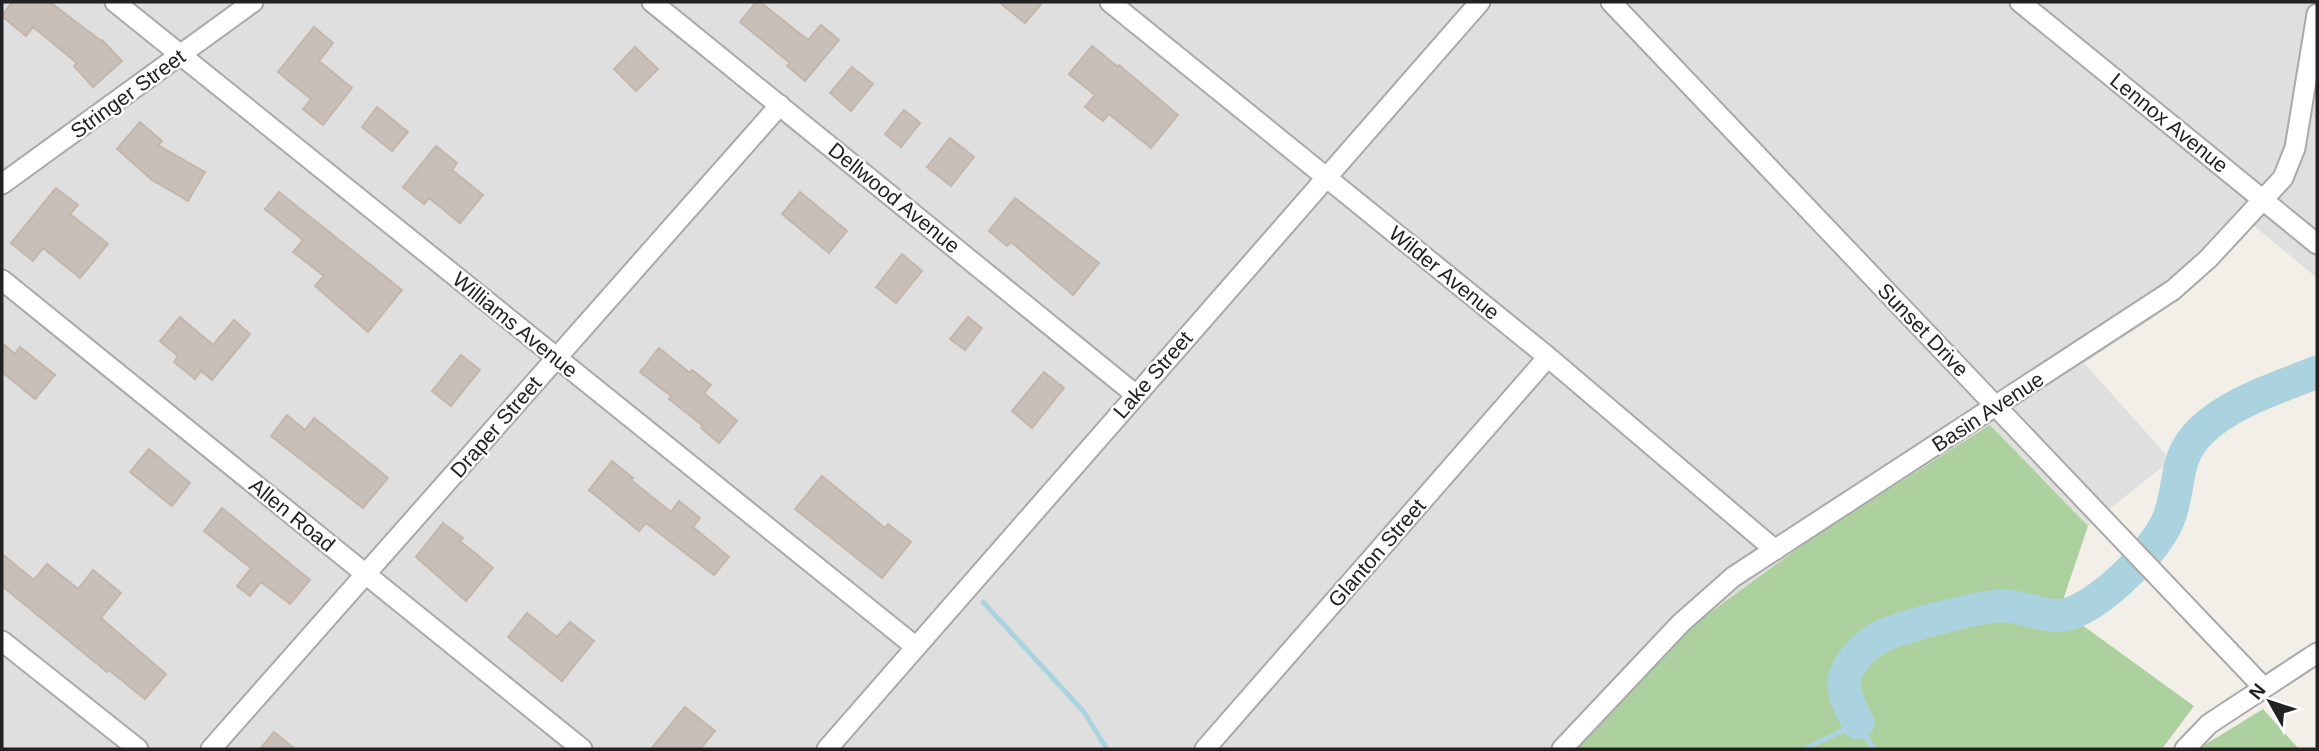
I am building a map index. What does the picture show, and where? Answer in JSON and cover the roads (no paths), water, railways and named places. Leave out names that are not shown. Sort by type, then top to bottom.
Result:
[{"type":"street","name":"Williams Avenue","points":[[115,2],[916,647]]},
{"type":"street","name":"Stringer Street","points":[[2,184],[253,2]]},
{"type":"street","name":"Dellwood Avenue","points":[[652,2],[1136,395]]},
{"type":"street","name":"Wilder Avenue","points":[[1110,2],[1548,357],[1774,550]]},
{"type":"street","name":"Lake Street","points":[[827,749],[1480,2]]},
{"type":"street","name":"Sunset Drive","points":[[1611,2],[2264,688]]},
{"type":"street","name":"Lennox Avenue","points":[[2020,2],[2317,244]]},
{"type":"street","name":"Basin Avenue","points":[[1562,749],[1706,598],[1733,577],[2173,290],[2208,259],[2283,178],[2295,148],[2317,14]]},
{"type":"street","name":"Draper Street","points":[[211,749],[780,106]]},
{"type":"street","name":"Allen Road","points":[[2,280],[582,749]]},
{"type":"street","name":"Glanton Street","points":[[1205,749],[1548,357]]},
{"type":"street","points":[[2,641],[138,749]]},
{"type":"street","points":[[2185,749],[2209,724],[2317,653]]},
{"type":"waterway","points":[[1858,723],[1845,694],[1845,677],[1861,652],[1878,638],[1903,628],[1996,606],[2062,615],[2083,608],[2098,599],[2142,558],[2164,528],[2170,515],[2182,461],[2200,432],[2212,421],[2240,404],[2317,372]]},
{"type":"waterway","points":[[983,602],[1084,712],[1107,749]]},
{"type":"waterway","points":[[1805,749],[1858,723],[1874,749]]}]
